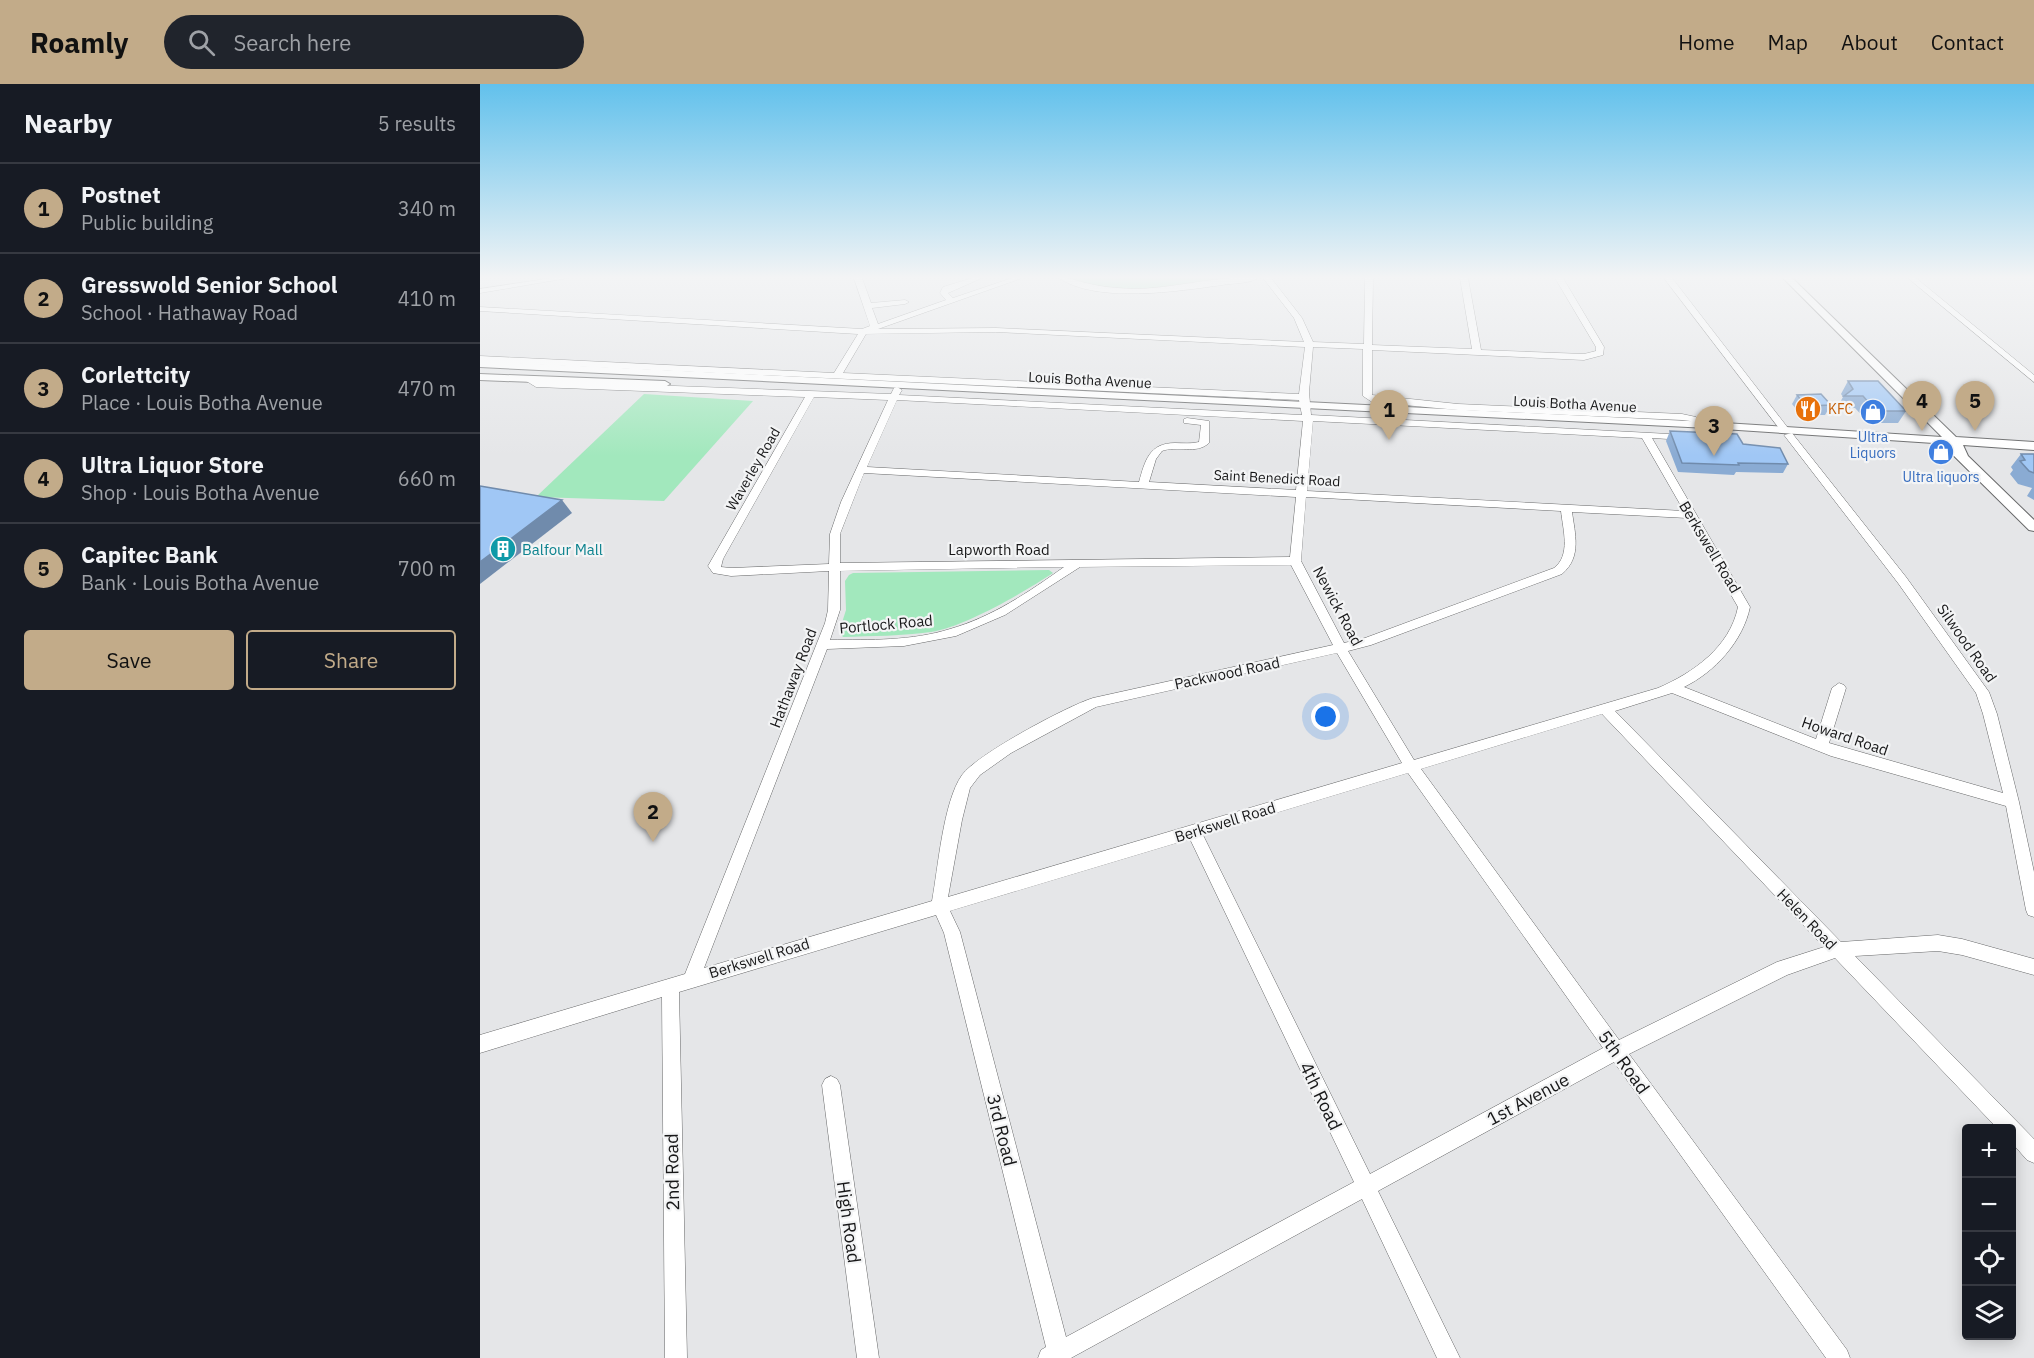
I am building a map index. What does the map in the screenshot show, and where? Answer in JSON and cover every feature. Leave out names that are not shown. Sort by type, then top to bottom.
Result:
[{"type":"main road","points":[[1846,337],[1887,384],[2034,527]]},
{"type":"main road","name":"Louis Botha Avenue","points":[[480,364],[896,391]]},
{"type":"main road","name":"Louis Botha Avenue","points":[[480,377],[1305,408],[1699,431],[1787,433],[2034,452]]},
{"type":"main road","name":"Louis Botha Avenue","points":[[1305,408],[1392,406],[1460,416],[1727,434],[1787,433]]},
{"type":"main road","name":"Louis Botha Avenue","points":[[1954,447],[2034,446]]},
{"type":"street","points":[[837,376],[859,337]]},
{"type":"street","points":[[1163,337],[1584,357],[1600,353],[1600,346],[1595,337]]},
{"type":"street","points":[[1306,337],[1309,344]]},
{"type":"street","points":[[1368,337],[1368,347]]},
{"type":"street","points":[[1474,337],[1477,352]]},
{"type":"street","name":"Silwood Road","points":[[1714,337],[1902,580],[1982,692],[1990,714],[2012,802],[2034,910]]},
{"type":"street","points":[[1984,337],[2034,379]]},
{"type":"street","name":"Newick Road","points":[[1309,344],[1295,561],[1341,649],[1410,766]]},
{"type":"street","name":"Louis Botha Avenue","points":[[1368,347],[1366,374],[1368,396],[1392,406]]},
{"type":"street","name":"Louis Botha Avenue","points":[[480,359],[837,376],[1305,408]]},
{"type":"street","name":"Louis Botha Avenue","points":[[527,379],[536,384],[608,387],[812,393],[896,391]]},
{"type":"street","name":"Hathaway Road","points":[[692,978],[824,645],[834,615],[835,534],[896,391]]},
{"type":"street","name":"Waverley Road","points":[[717,559],[812,393]]},
{"type":"street","name":"Louis Botha Avenue","points":[[1460,416],[1645,435],[1699,431]]},
{"type":"street","points":[[1143,486],[1154,453],[1159,447],[1168,444],[1196,446],[1204,444],[1206,423],[1176,421]]},
{"type":"street","name":"Berkswell Road","points":[[480,1044],[692,978],[1194,832],[1686,681],[1709,664],[1736,630],[1744,612],[1735,589],[1645,435]]},
{"type":"street","name":"Saint Benedict Road","points":[[862,470],[1691,515]]},
{"type":"street","name":"Packwood Road","points":[[939,905],[962,792],[970,776],[992,759],[1071,713],[1093,704],[1341,649],[1396,631],[1564,568],[1570,556],[1566,509]]},
{"type":"street","name":"Lapworth Road","points":[[717,559],[715,568],[724,572],[833,568],[1295,561]]},
{"type":"street","name":"Portlock Road","points":[[824,645],[909,640],[954,632],[1016,603],[1076,564]]},
{"type":"street","name":"Howard Road","points":[[1671,687],[1821,746],[1876,765],[2012,802]]},
{"type":"street","points":[[1821,746],[1839,688]]},
{"type":"street","name":"Helen Road","points":[[1604,708],[2006,1124]]},
{"type":"street","name":"5th Road","points":[[1410,766],[1839,1358]]},
{"type":"street","name":"4th Road","points":[[1194,832],[1449,1358]]},
{"type":"street","name":"3rd Road","points":[[939,905],[952,932],[1056,1356]]},
{"type":"street","name":"1st Avenue","points":[[1056,1356],[1616,1051],[1783,968],[1837,950],[1938,943],[1962,947],[2034,967]]},
{"type":"street","name":"2nd Road","points":[[670,986],[676,1358]]},
{"type":"street","name":"High Road","points":[[831,1085],[868,1358]]},
{"type":"street","name":"Helen Road","points":[[2016,1134],[2034,1153]]},
{"type":"green space","points":[[644,394],[753,401],[664,501],[536,497]]},
{"type":"green space","points":[[1049,570],[1053,573],[1011,599],[945,629],[920,633],[843,637],[839,632],[846,610],[845,581],[853,573]]},
{"type":"building","points":[[1848,381],[1878,381],[1906,411],[1876,411],[1863,396],[1844,396],[1853,389]]},
{"type":"building","points":[[1821,394],[1831,405],[1806,406],[1797,395]]},
{"type":"building","points":[[1670,431],[1737,434],[1743,444],[1780,448],[1788,464],[1682,463]]},
{"type":"building","points":[[2021,454],[2034,454],[2034,473],[2020,461],[2025,460]]},
{"type":"building","points":[[480,486],[562,500],[480,562]]},
{"type":"place","name":"KFC","points":[[1808,409]]},
{"type":"place","name":"Ultra Liquors","points":[[1873,412]]},
{"type":"place","name":"Ultra Liquor Store","points":[[1922,431]]},
{"type":"place","name":"Capitec Bank","points":[[1975,431]]},
{"type":"place","name":"Postnet","points":[[1389,440]]},
{"type":"place","name":"Ultra liquors","points":[[1941,452]]},
{"type":"place","name":"Corlettcity","points":[[1714,456]]},
{"type":"place","name":"Balfour Mall","points":[[503,549]]},
{"type":"place","name":"Gresswold Senior School","points":[[653,842]]}]
